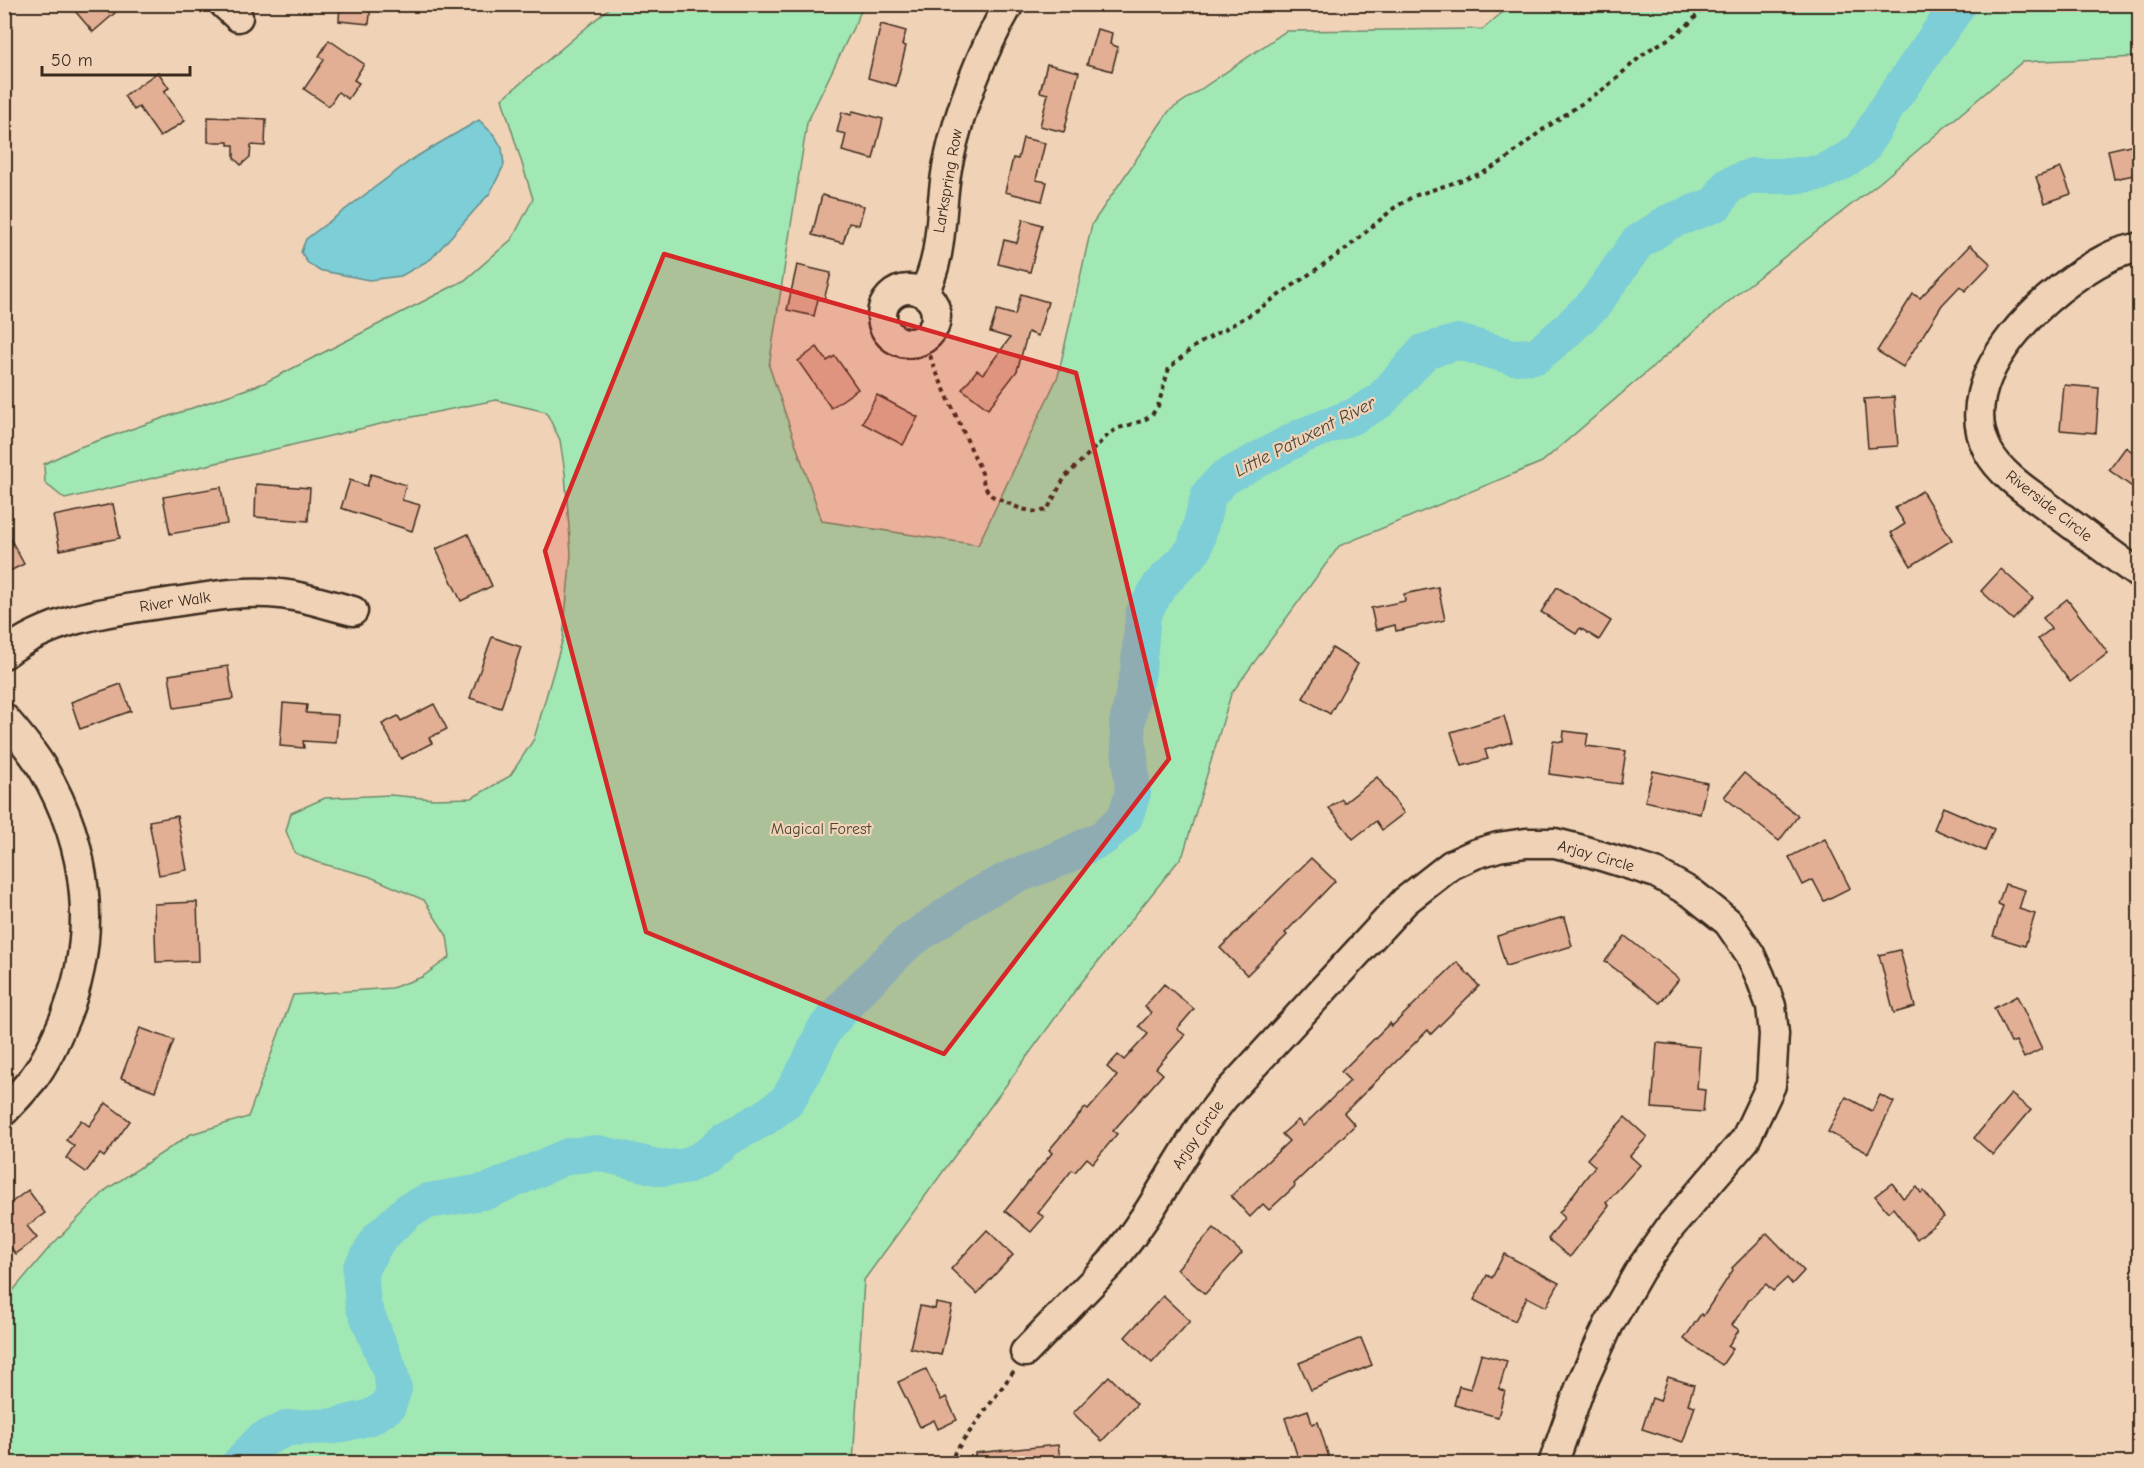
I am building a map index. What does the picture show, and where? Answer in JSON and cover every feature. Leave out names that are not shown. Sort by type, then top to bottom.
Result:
[{"type":"street","name":"Larkspring Row","points":[[923,293],[930,281],[936,260],[948,164],[959,119],[993,32],[1009,4]]},
{"type":"street","name":"Riverside Circle","points":[[2139,247],[2111,256],[2081,273],[2052,295],[2020,328],[1996,359],[1984,382],[1979,404],[1980,429],[1989,451],[2002,470],[2139,575]]},
{"type":"street","points":[[908,289],[923,293],[931,300],[935,310],[936,320],[931,331],[917,342],[907,343],[896,340],[887,332],[882,321],[883,309],[888,298],[908,289]]},
{"type":"street","name":"River Walk","points":[[4,654],[18,644],[66,621],[99,613],[221,595],[270,593],[305,598],[353,612]]},
{"type":"street","points":[[4,718],[25,742],[43,769],[75,839],[84,880],[86,929],[80,969],[69,1008],[53,1046],[33,1079],[4,1112]]},
{"type":"street","name":"Arjay Circle","points":[[1025,1352],[1110,1264],[1149,1211],[1200,1128],[1224,1097],[1406,901],[1451,865],[1475,854],[1498,847],[1526,843],[1555,843],[1656,873],[1693,894],[1728,922],[1750,954],[1760,976],[1771,1006],[1774,1034],[1771,1085],[1760,1111],[1745,1140],[1671,1226],[1640,1270],[1609,1324],[1581,1385],[1553,1464]]},
{"type":"path","points":[[925,338],[933,365],[982,473],[986,491],[1021,509],[1037,512],[1047,510],[1065,477],[1110,433],[1151,416],[1158,406],[1169,368],[1195,346],[1253,313],[1346,249],[1394,208],[1414,196],[1483,173],[1505,160],[1541,131],[1605,88],[1647,51],[1690,23],[1707,4]]},
{"type":"path","points":[[950,1464],[955,1452],[1004,1386],[1025,1352]]},
{"type":"highlighted area","points":[[664,254],[1076,373],[1169,759],[944,1054],[646,932],[545,551]]},
{"type":"green space","name":"Magical Forest","points":[[613,5],[864,5],[807,123],[769,366],[822,521],[978,545],[1058,376],[1092,224],[1169,111],[1286,31],[1483,29],[1511,5],[2139,5],[2139,57],[2022,62],[1879,183],[1742,290],[1542,462],[1339,546],[1231,694],[1183,855],[1077,988],[864,1280],[853,1463],[5,1463],[5,1300],[49,1248],[107,1189],[191,1134],[248,1117],[293,995],[392,988],[422,977],[450,957],[447,936],[424,900],[368,876],[316,862],[295,853],[286,831],[291,813],[325,798],[390,795],[434,799],[472,798],[510,776],[534,739],[563,638],[571,554],[565,473],[560,440],[546,412],[496,400],[397,420],[65,499],[45,483],[44,464],[77,448],[264,383],[465,280],[512,239],[533,199],[502,99]]},
{"type":"water","points":[[479,120],[495,136],[502,148],[504,165],[490,193],[431,259],[401,276],[369,280],[318,270],[307,262],[301,252],[306,239],[414,158]]},
{"type":"building","points":[[69,4],[108,4],[115,13],[93,32]]},
{"type":"building","points":[[340,4],[371,4],[369,24],[339,21]]},
{"type":"building","points":[[881,24],[906,31],[902,45],[906,46],[896,86],[868,78]]},
{"type":"building","points":[[1097,29],[1112,33],[1110,44],[1118,47],[1112,71],[1087,64]]},
{"type":"building","points":[[329,40],[364,64],[354,80],[359,83],[348,99],[338,92],[329,106],[304,89],[324,60],[319,56]]},
{"type":"building","points":[[1047,64],[1079,72],[1064,132],[1040,126],[1048,94],[1040,92]]},
{"type":"building","points":[[158,72],[169,88],[164,91],[185,121],[160,137],[139,107],[134,110],[124,96]]},
{"type":"building","points":[[853,111],[883,119],[873,159],[842,151],[846,134],[837,132],[842,112],[851,115]]},
{"type":"building","points":[[208,117],[266,119],[265,146],[251,145],[250,157],[241,165],[234,158],[234,145],[228,145],[228,142],[208,142]]},
{"type":"building","points":[[1023,138],[1045,143],[1036,180],[1047,182],[1042,201],[1005,192],[1013,158],[1018,159]]},
{"type":"building","points":[[2139,143],[2139,174],[2114,179],[2108,150]]},
{"type":"building","points":[[2061,168],[2071,194],[2045,203],[2036,177]]},
{"type":"building","points":[[822,195],[864,206],[859,225],[849,223],[843,243],[812,235]]},
{"type":"building","points":[[1023,219],[1042,225],[1030,272],[998,264],[1004,240],[1017,243]]},
{"type":"building","points":[[1970,245],[1991,264],[1965,291],[1960,286],[1942,305],[1903,367],[1877,351],[1913,294],[1920,298]]},
{"type":"building","points":[[797,265],[831,273],[824,300],[818,299],[814,316],[787,310]]},
{"type":"building","points":[[1021,294],[1048,302],[1038,336],[1028,332],[1017,371],[988,409],[962,389],[977,370],[983,374],[1010,338],[990,332],[997,310],[1015,315]]},
{"type":"building","points":[[817,347],[827,361],[835,356],[858,389],[831,408],[798,361]]},
{"type":"building","points":[[2064,385],[2099,388],[2096,433],[2060,430]]},
{"type":"building","points":[[877,395],[918,417],[903,445],[862,423]]},
{"type":"building","points":[[1894,397],[1898,446],[1868,448],[1864,399]]},
{"type":"building","points":[[2126,447],[2139,457],[2139,492],[2109,470]]},
{"type":"building","points":[[371,474],[406,485],[402,500],[420,505],[412,531],[341,508],[350,480],[367,486]]},
{"type":"building","points":[[256,484],[310,488],[308,521],[255,517]]},
{"type":"building","points":[[221,487],[227,524],[170,534],[163,497]]},
{"type":"building","points":[[1922,491],[1952,540],[1911,566],[1891,533],[1905,524],[1895,508]]},
{"type":"building","points":[[113,504],[120,538],[60,550],[53,516]]},
{"type":"building","points":[[4,527],[24,564],[4,574]]},
{"type":"building","points":[[468,534],[492,586],[461,601],[436,549]]},
{"type":"building","points":[[2001,569],[2033,598],[2013,620],[1981,591]]},
{"type":"building","points":[[1438,587],[1445,620],[1396,631],[1395,625],[1376,630],[1371,608],[1405,601],[1404,594]]},
{"type":"building","points":[[1557,587],[1611,621],[1599,640],[1580,628],[1576,634],[1541,612]]},
{"type":"building","points":[[2067,599],[2108,653],[2070,682],[2038,639],[2051,629],[2043,618]]},
{"type":"building","points":[[492,637],[521,647],[501,708],[470,698]]},
{"type":"building","points":[[1332,648],[1358,664],[1330,714],[1303,698]]},
{"type":"building","points":[[228,666],[233,699],[174,708],[169,675]]},
{"type":"building","points":[[121,684],[131,711],[80,729],[71,702]]},
{"type":"building","points":[[283,703],[307,705],[306,713],[338,715],[336,743],[303,741],[304,748],[280,746]]},
{"type":"building","points":[[434,704],[447,729],[429,738],[432,743],[401,759],[382,724],[398,716],[401,721]]},
{"type":"building","points":[[1504,716],[1512,742],[1485,750],[1488,759],[1462,766],[1451,732]]},
{"type":"building","points":[[1564,731],[1588,734],[1586,746],[1626,751],[1621,784],[1549,774],[1553,741],[1563,742]]},
{"type":"building","points":[[1653,771],[1707,783],[1700,814],[1645,801]]},
{"type":"building","points":[[1744,773],[1798,816],[1779,841],[1724,797]]},
{"type":"building","points":[[1377,777],[1404,813],[1382,830],[1376,821],[1353,839],[1329,808],[1342,799],[1344,803]]},
{"type":"building","points":[[1943,807],[1994,829],[1985,851],[1934,829]]},
{"type":"building","points":[[177,816],[187,870],[159,875],[149,821]]},
{"type":"building","points":[[1825,839],[1850,888],[1824,901],[1813,880],[1803,885],[1789,857]]},
{"type":"building","points":[[1311,858],[1335,881],[1285,933],[1287,935],[1247,975],[1220,948]]},
{"type":"building","points":[[2005,884],[2025,890],[2019,909],[2035,914],[2025,946],[1993,936],[2003,906],[1998,904]]},
{"type":"building","points":[[197,902],[199,961],[156,962],[154,904]]},
{"type":"building","points":[[1564,917],[1572,946],[1506,966],[1497,936]]},
{"type":"building","points":[[1625,936],[1679,979],[1660,1003],[1605,961]]},
{"type":"building","points":[[1900,950],[1915,1007],[1894,1013],[1879,955]]},
{"type":"building","points":[[1457,962],[1479,986],[1431,1034],[1428,1030],[1344,1113],[1355,1125],[1294,1184],[1295,1186],[1269,1210],[1263,1204],[1250,1217],[1231,1196],[1289,1141],[1282,1134],[1298,1120],[1303,1126],[1350,1081],[1341,1072],[1390,1023],[1392,1026]]},
{"type":"building","points":[[1164,984],[1194,1009],[1177,1029],[1185,1035],[1156,1068],[1163,1074],[1113,1131],[1117,1134],[1093,1163],[1087,1158],[1075,1172],[1072,1170],[1038,1213],[1044,1217],[1031,1232],[1005,1211],[1052,1153],[1049,1150],[1085,1108],[1088,1110],[1117,1076],[1107,1067],[1118,1055],[1124,1060],[1148,1034],[1139,1026],[1151,1013],[1145,1006]]},
{"type":"building","points":[[2017,996],[2042,1049],[2024,1058],[2016,1041],[2011,1043],[1994,1008]]},
{"type":"building","points":[[140,1028],[174,1040],[155,1091],[121,1078]]},
{"type":"building","points":[[1657,1043],[1700,1047],[1697,1089],[1705,1090],[1703,1112],[1652,1108]]},
{"type":"building","points":[[2011,1094],[2031,1110],[1993,1155],[1974,1138]]},
{"type":"building","points":[[1880,1095],[1894,1102],[1868,1153],[1828,1132],[1846,1097],[1872,1111]]},
{"type":"building","points":[[106,1103],[130,1121],[104,1157],[100,1154],[86,1172],[66,1158],[74,1146],[66,1140],[81,1120],[89,1126]]},
{"type":"building","points":[[1625,1117],[1647,1137],[1630,1156],[1640,1165],[1606,1203],[1609,1206],[1570,1257],[1548,1239],[1564,1218],[1559,1213],[1595,1166],[1587,1159]]},
{"type":"building","points":[[1892,1183],[1903,1198],[1917,1187],[1921,1193],[1924,1191],[1944,1217],[1917,1239],[1893,1208],[1888,1212],[1875,1196]]},
{"type":"building","points":[[28,1190],[45,1213],[27,1226],[37,1238],[16,1254],[4,1239],[4,1208]]},
{"type":"building","points":[[1214,1228],[1242,1253],[1205,1294],[1177,1269]]},
{"type":"building","points":[[987,1230],[1013,1255],[977,1294],[951,1269]]},
{"type":"building","points":[[1767,1233],[1804,1271],[1792,1284],[1787,1278],[1773,1291],[1766,1284],[1749,1300],[1732,1325],[1739,1330],[1728,1346],[1733,1349],[1722,1365],[1684,1339],[1701,1314],[1703,1316],[1733,1270],[1732,1268]]},
{"type":"building","points":[[1504,1254],[1559,1283],[1546,1307],[1527,1297],[1515,1321],[1474,1300],[1487,1275],[1492,1278]]},
{"type":"building","points":[[1163,1296],[1190,1321],[1152,1363],[1125,1337]]},
{"type":"building","points":[[936,1303],[952,1306],[941,1355],[910,1348],[920,1306],[935,1309]]},
{"type":"building","points":[[1361,1338],[1372,1365],[1311,1390],[1299,1363]]},
{"type":"building","points":[[1481,1354],[1507,1361],[1499,1389],[1505,1391],[1498,1417],[1454,1405],[1459,1386],[1471,1389]]},
{"type":"building","points":[[926,1369],[941,1400],[946,1397],[957,1420],[938,1429],[934,1420],[920,1427],[898,1382]]},
{"type":"building","points":[[1109,1376],[1137,1404],[1102,1441],[1073,1413]]},
{"type":"building","points":[[1668,1377],[1694,1385],[1688,1404],[1695,1406],[1683,1442],[1642,1429],[1652,1398],[1660,1401]]},
{"type":"building","points":[[1308,1410],[1312,1424],[1318,1422],[1331,1464],[1300,1464],[1285,1418]]},
{"type":"building","points":[[1058,1445],[1061,1464],[976,1464],[975,1453]]},
{"type":"waterway","name":"Little Patuxent River","points":[[239,1464],[262,1440],[288,1428],[335,1426],[371,1417],[388,1406],[394,1389],[390,1371],[363,1305],[360,1270],[379,1238],[409,1210],[428,1201],[488,1191],[568,1156],[598,1153],[661,1168],[684,1167],[705,1157],[727,1138],[763,1119],[787,1101],[809,1063],[824,1030],[854,995],[908,942],[975,896],[1103,838],[1125,817],[1133,793],[1127,723],[1138,672],[1143,614],[1160,585],[1194,550],[1209,494],[1224,478],[1302,436],[1354,416],[1380,401],[1425,351],[1458,342],[1513,357],[1536,356],[1595,303],[1637,243],[1669,222],[1716,204],[1729,185],[1752,176],[1820,173],[1843,162],[1862,149],[1887,107],[1959,4]]}]
